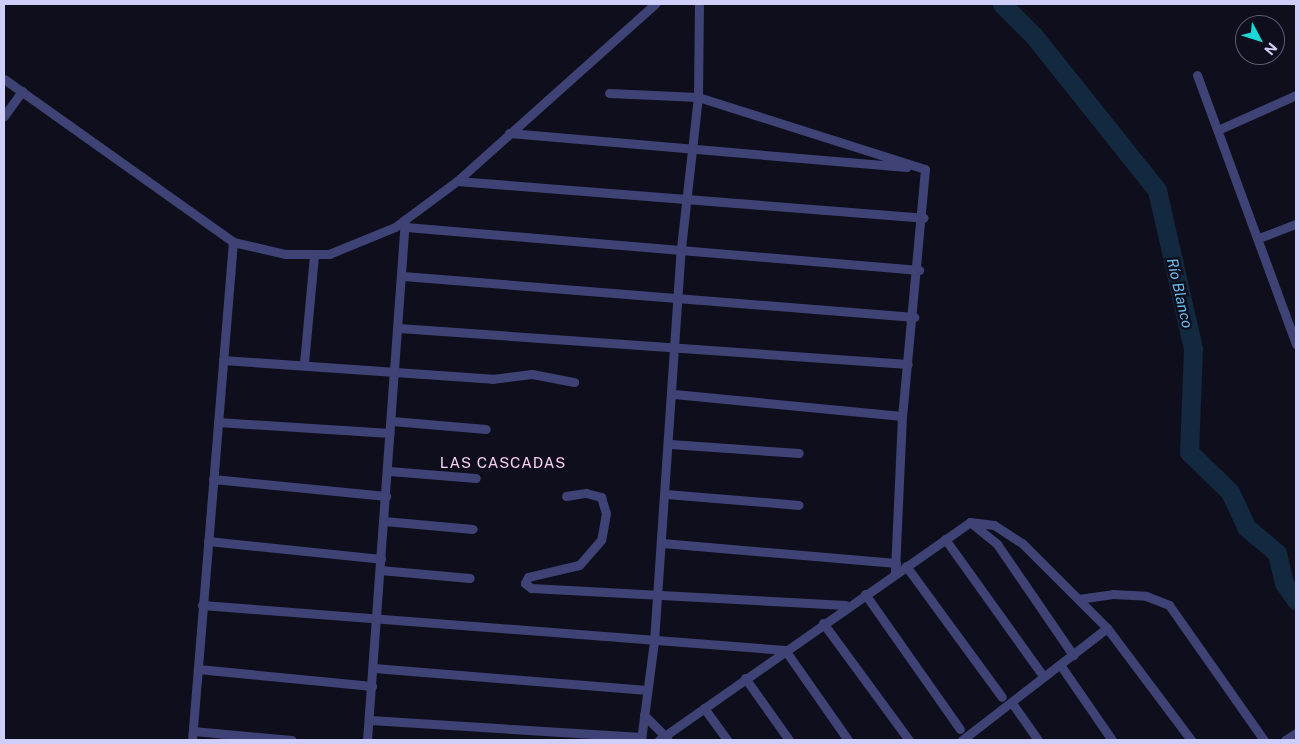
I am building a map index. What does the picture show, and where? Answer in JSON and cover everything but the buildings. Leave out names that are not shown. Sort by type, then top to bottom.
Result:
[{"type":"street","points":[[4,79],[233,242],[285,254],[314,255],[362,244],[406,223],[457,181],[655,4]]},
{"type":"street","points":[[370,720],[641,739],[654,641],[655,593],[662,543],[674,394],[681,248],[698,97],[699,4]]},
{"type":"street","points":[[1197,75],[1220,129],[1295,340]]},
{"type":"street","points":[[4,116],[22,91]]},
{"type":"street","points":[[609,93],[698,97],[925,169]]},
{"type":"street","points":[[1220,129],[1296,94]]},
{"type":"street","points":[[509,134],[691,146],[925,169]]},
{"type":"street","points":[[895,573],[902,416],[924,218],[925,169]]},
{"type":"street","points":[[457,181],[686,197],[924,218]]},
{"type":"street","points":[[406,223],[919,270]]},
{"type":"street","points":[[367,740],[389,471],[394,372],[406,223]]},
{"type":"street","points":[[1259,238],[1296,224]]},
{"type":"street","points":[[233,242],[192,736],[292,740]]},
{"type":"street","points":[[304,363],[314,255]]},
{"type":"street","points":[[403,276],[679,295],[914,317]]},
{"type":"street","points":[[399,328],[676,346],[908,364]]},
{"type":"street","points":[[223,360],[304,363],[492,379],[532,374],[574,382]]},
{"type":"street","points":[[674,394],[902,416]]},
{"type":"street","points":[[392,421],[486,429]]},
{"type":"street","points":[[218,422],[390,433]]},
{"type":"street","points":[[670,444],[799,453]]},
{"type":"street","points":[[389,471],[476,478]]},
{"type":"street","points":[[213,479],[386,496]]},
{"type":"street","points":[[566,496],[586,493],[601,497],[606,513],[601,540],[583,562],[530,576],[527,586],[846,605]]},
{"type":"street","points":[[666,494],[799,505]]},
{"type":"street","points":[[384,521],[473,529]]},
{"type":"street","points":[[970,522],[997,544],[1073,655]]},
{"type":"street","points":[[644,715],[664,739],[846,605],[970,522],[994,525],[1022,543],[1107,628],[1190,740]]},
{"type":"street","points":[[945,539],[1041,673]]},
{"type":"street","points":[[208,541],[381,559]]},
{"type":"street","points":[[662,543],[896,563]]},
{"type":"street","points":[[906,566],[1002,697]]},
{"type":"street","points":[[380,570],[470,578]]},
{"type":"street","points":[[865,594],[960,728]]},
{"type":"street","points":[[1078,599],[1113,594],[1146,596],[1169,605],[1184,621],[1264,740]]},
{"type":"street","points":[[202,605],[785,650]]},
{"type":"street","points":[[823,623],[909,740]]},
{"type":"street","points":[[962,740],[1061,666],[1107,628]]},
{"type":"street","points":[[785,650],[848,740]]},
{"type":"street","points":[[1061,666],[1112,740]]},
{"type":"street","points":[[374,668],[647,690]]},
{"type":"street","points":[[198,669],[372,686]]},
{"type":"street","points":[[746,678],[789,740]]},
{"type":"street","points":[[1012,703],[1038,740]]},
{"type":"street","points":[[704,708],[727,740]]},
{"type":"street","points":[[1285,740],[1296,733]]},
{"type":"waterway","name":"Río Blanco","points":[[1002,4],[1034,36],[1157,190],[1193,349],[1189,452],[1230,492],[1246,527],[1277,553],[1284,583],[1296,600]]},
{"type":"district","name":"LAS CASCADAS","points":[[503,463]]}]
